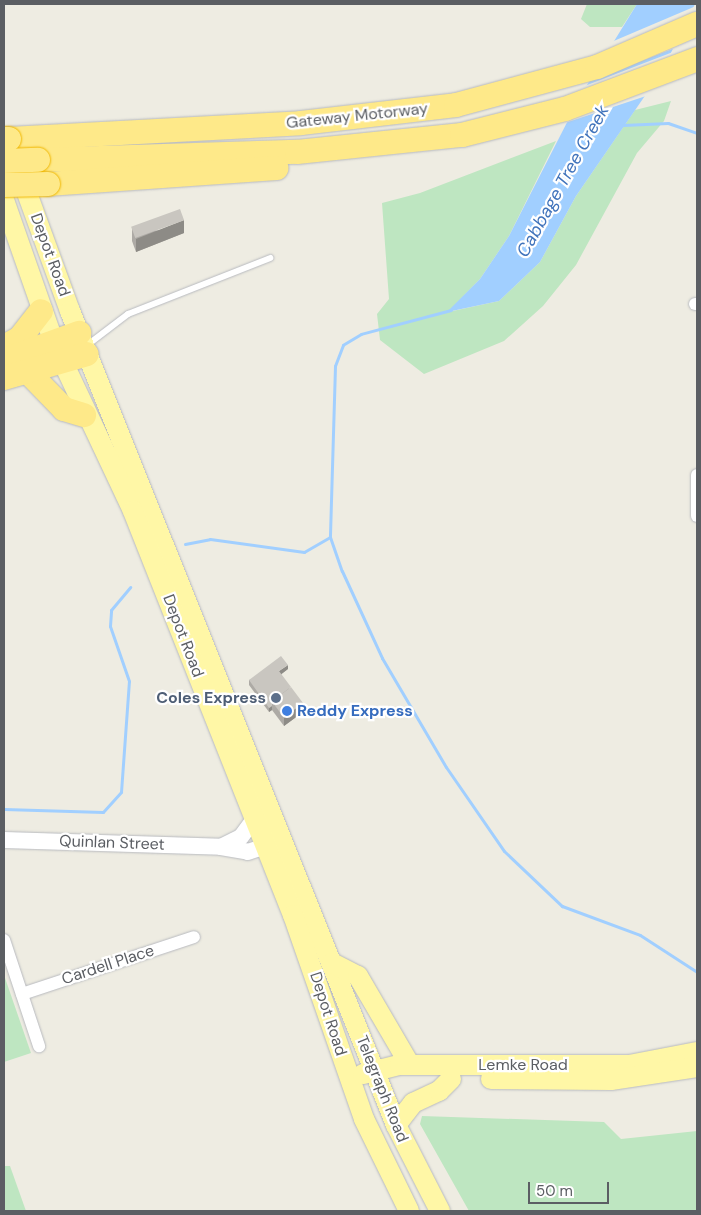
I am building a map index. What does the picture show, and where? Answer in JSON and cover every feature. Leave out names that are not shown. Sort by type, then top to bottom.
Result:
[{"type":"highway","name":"Gateway Motorway","points":[[12,135],[213,129],[367,117],[456,105],[548,82],[697,24]]},
{"type":"highway","name":"Gateway Motorway","points":[[4,161],[316,151],[453,136],[527,120],[693,61]]},
{"type":"highway","points":[[4,185],[123,182],[292,166],[316,151]]},
{"type":"highway","points":[[4,347],[20,338],[41,311]]},
{"type":"highway","points":[[4,360],[58,353],[84,345]]},
{"type":"highway","points":[[4,378],[29,373],[58,353]]},
{"type":"highway","points":[[29,373],[64,409],[84,415]]},
{"type":"main road","name":"Depot Road","points":[[12,135],[84,345],[332,963]]},
{"type":"main road","name":"Depot Road","points":[[4,200],[41,311],[58,353],[84,415],[133,510],[255,818],[351,1082]]},
{"type":"main road","points":[[332,963],[358,976],[410,1065]]},
{"type":"main road","name":"Telegraph Road","points":[[332,963],[396,1125],[440,1211]]},
{"type":"main road","name":"Lemke Road","points":[[377,1076],[611,1080],[693,1061]]},
{"type":"main road","name":"Lemke Road","points":[[351,1082],[410,1065],[610,1066],[693,1061]]},
{"type":"main road","points":[[396,1125],[413,1103],[439,1091],[451,1078]]},
{"type":"main road","name":"Telegraph Road","points":[[351,1082],[409,1211]]},
{"type":"street","points":[[697,475],[697,516]]},
{"type":"street","points":[[266,846],[271,832],[267,800]]},
{"type":"street","name":"Quinlan Street","points":[[220,847],[241,837],[255,818]]},
{"type":"street","name":"Quinlan Street","points":[[4,840],[220,847],[248,852],[266,846]]},
{"type":"street","name":"Cardell Place","points":[[22,994],[194,937]]},
{"type":"street","points":[[4,940],[39,1046]]},
{"type":"lane","points":[[84,345],[128,314],[270,258]]},
{"type":"green space","points":[[587,4],[637,4],[622,27],[590,27],[581,19]]},
{"type":"green space","points":[[671,101],[664,121],[637,153],[576,265],[543,306],[504,341],[424,374],[380,340],[377,314],[389,299],[382,203],[420,193],[556,141],[509,236],[480,279],[448,312],[499,301],[540,262],[576,196],[635,110]]},
{"type":"green space","points":[[4,975],[31,1053],[4,1062]]},
{"type":"green space","points":[[422,1116],[604,1122],[621,1139],[697,1131],[697,1211],[469,1211],[420,1124]]},
{"type":"green space","points":[[4,1166],[10,1166],[26,1211],[4,1211]]},
{"type":"water","points":[[637,4],[695,4],[662,71],[576,196],[540,262],[499,301],[447,312],[480,279],[509,236],[582,93]]},
{"type":"pier","points":[[696,6],[675,48],[585,83],[609,43]]},
{"type":"pier","points":[[673,52],[649,95],[562,124],[582,87]]},
{"type":"building","points":[[180,209],[184,220],[135,238],[131,227]]},
{"type":"building","points":[[281,656],[288,665],[279,671],[291,687],[272,701],[272,706],[269,708],[249,680]]},
{"type":"building","points":[[291,687],[303,703],[284,717],[272,701]]},
{"type":"waterway","points":[[623,125],[668,123],[697,133]]},
{"type":"waterway","name":"Cabbage Tree Creek","points":[[451,310],[361,334],[343,345],[335,366],[330,537],[342,571],[382,658],[446,767],[504,851],[562,906],[640,935],[697,972]]},
{"type":"waterway","points":[[185,544],[210,539],[304,552],[330,537]]},
{"type":"waterway","points":[[4,809],[103,812],[121,792],[129,681],[110,626],[111,610],[130,587]]},
{"type":"place","name":"Coles Express","points":[[276,698]]},
{"type":"place","name":"Reddy Express","points":[[287,711]]}]
